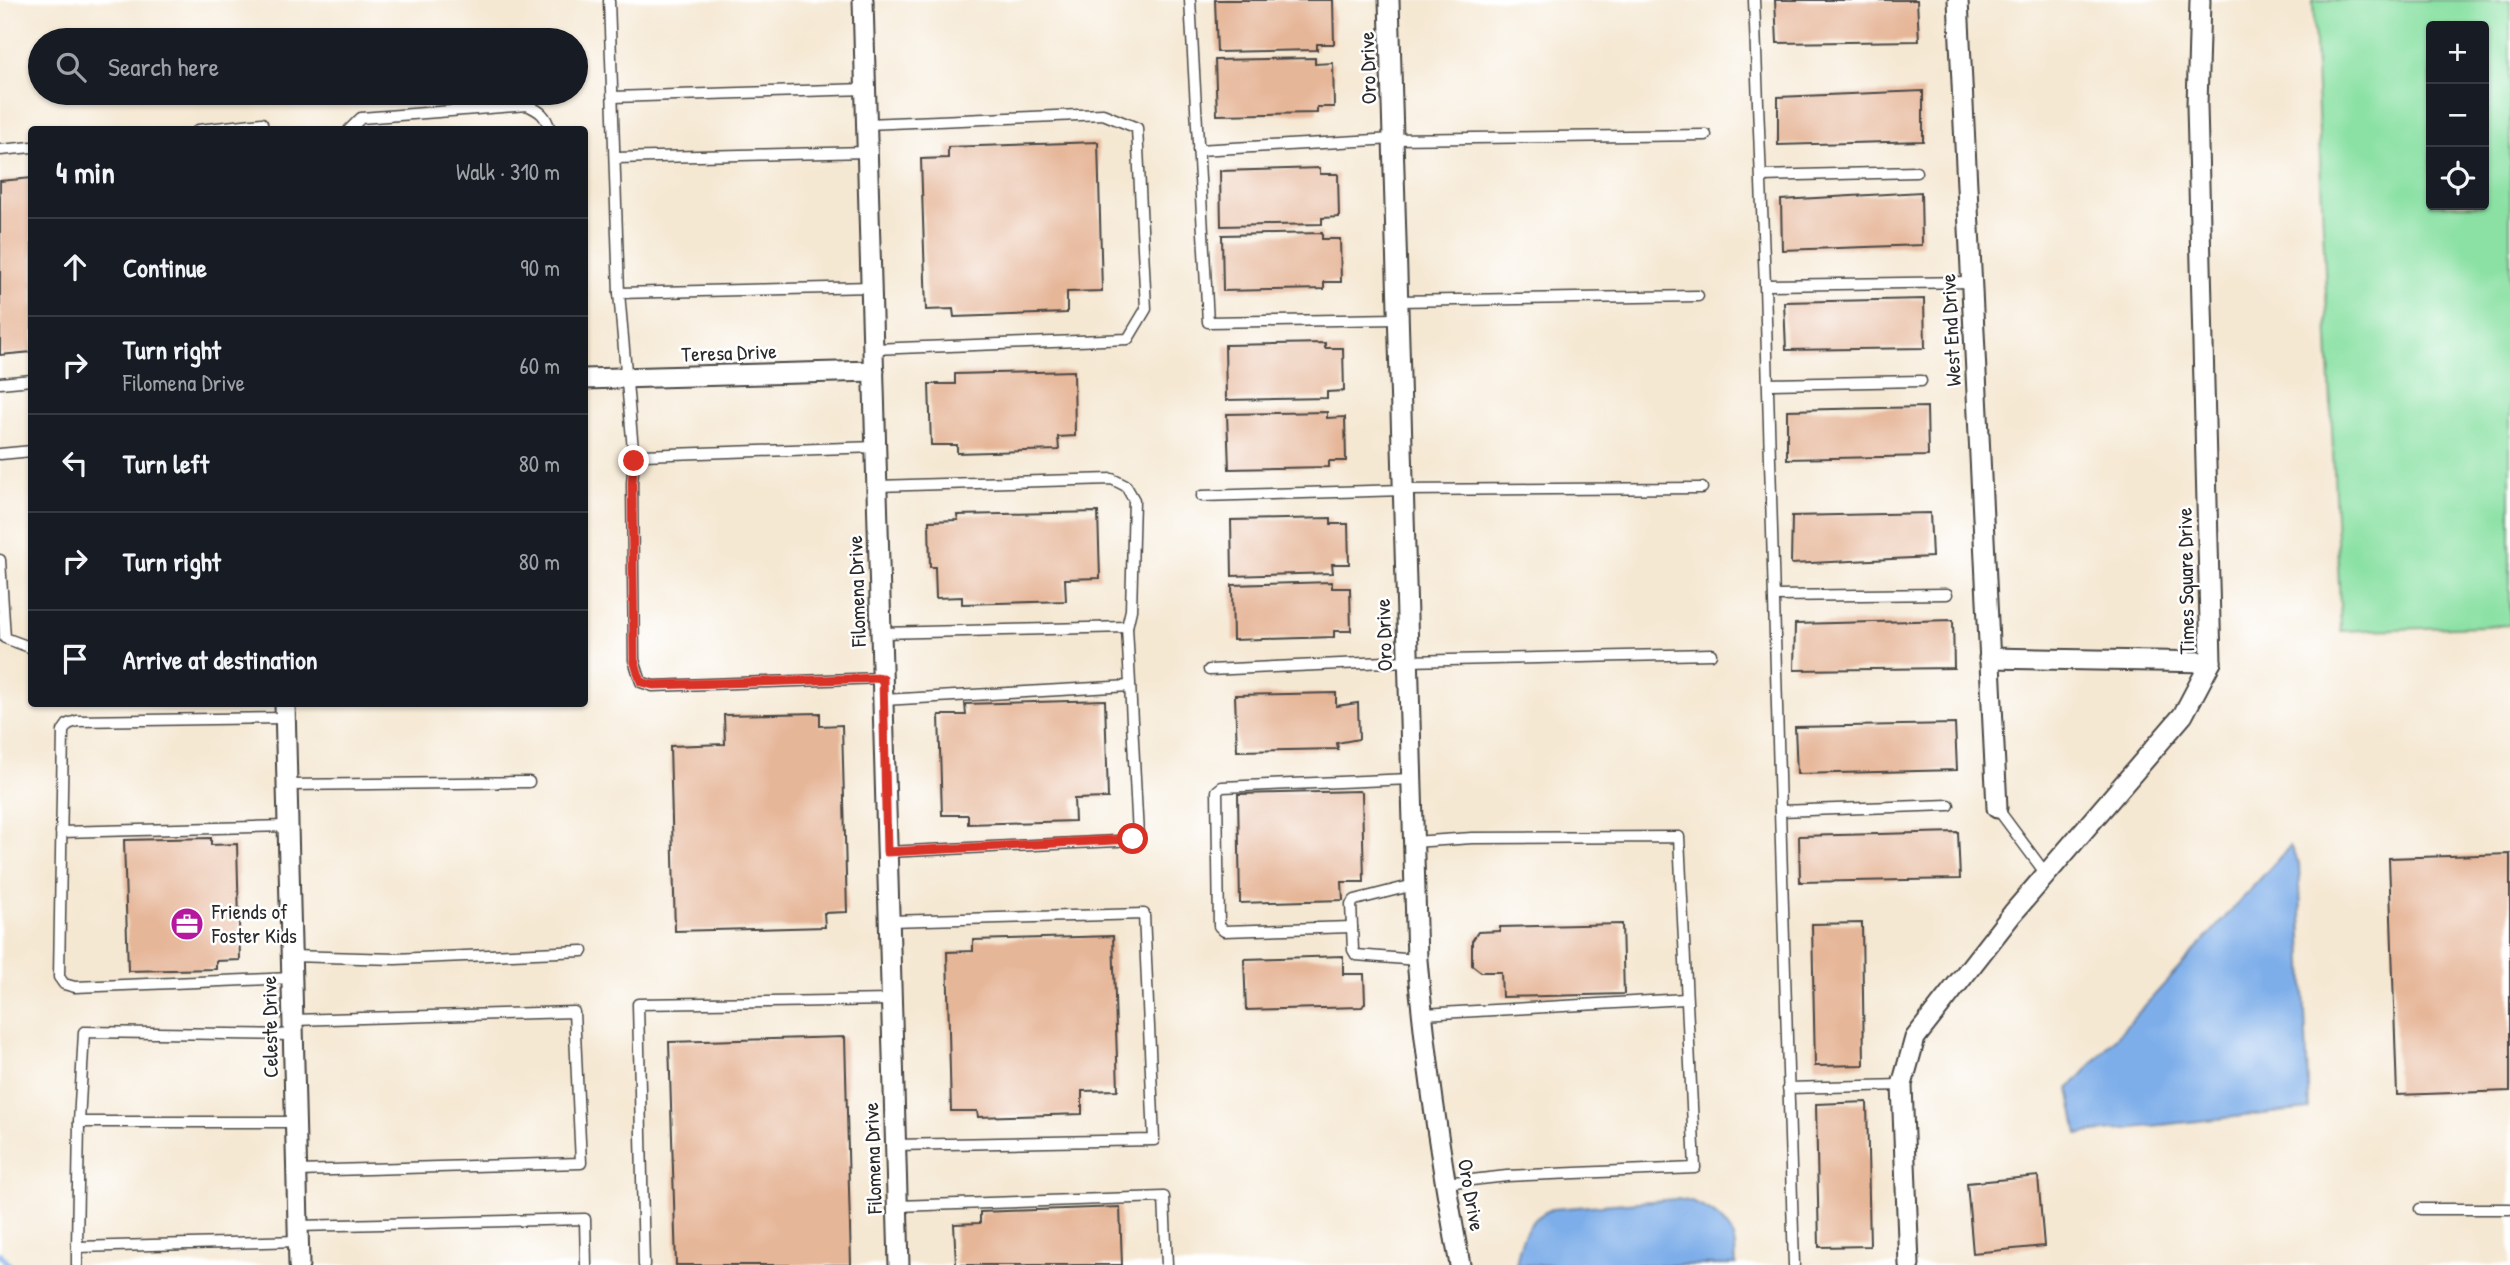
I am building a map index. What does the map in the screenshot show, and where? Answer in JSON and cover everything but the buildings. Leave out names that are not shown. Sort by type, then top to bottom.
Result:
[{"type":"street","name":"Filomena Drive","points":[[863,0],[899,1265]]},
{"type":"street","name":"Oro Drive","points":[[1389,0],[1417,960],[1445,1184],[1460,1265]]},
{"type":"street","name":"West End Drive","points":[[1958,0],[1997,808]]},
{"type":"street","name":"Times Square Drive","points":[[1909,1265],[1902,1085],[1915,1038],[2046,874],[2183,715],[2211,662],[2197,105],[2200,0]]},
{"type":"street","name":"Teresa Drive","points":[[588,379],[874,371]]},
{"type":"street","points":[[1989,658],[2211,662]]},
{"type":"street","name":"Celeste Drive","points":[[285,711],[299,1265]]},
{"type":"lane","points":[[609,0],[619,293],[634,461],[634,660],[641,682],[653,685],[883,678]]},
{"type":"lane","points":[[1190,0],[1208,322],[1698,296]]},
{"type":"lane","points":[[1754,0],[1769,384],[1794,1265]]},
{"type":"lane","points":[[613,97],[866,89]]},
{"type":"lane","points":[[353,126],[361,118],[527,105],[541,112],[549,126]]},
{"type":"lane","points":[[867,124],[1103,114],[1137,128],[1146,309],[1128,339],[873,349]]},
{"type":"lane","points":[[235,126],[262,123],[262,126]]},
{"type":"lane","points":[[1198,150],[1393,139],[1706,135]]},
{"type":"lane","points":[[0,150],[28,147]]},
{"type":"lane","points":[[615,158],[868,152]]},
{"type":"lane","points":[[1762,176],[1916,172]]},
{"type":"lane","points":[[1765,285],[1971,282]]},
{"type":"lane","points":[[619,293],[872,287]]},
{"type":"lane","points":[[0,383],[28,380]]},
{"type":"lane","points":[[1769,384],[1921,381]]},
{"type":"lane","points":[[634,461],[643,455],[876,447]]},
{"type":"lane","points":[[0,454],[28,451]]},
{"type":"lane","points":[[877,486],[1112,479],[1126,486],[1134,500],[1131,610],[1127,627],[1138,835],[1133,839],[887,852]]},
{"type":"lane","points":[[1202,496],[1403,489],[1702,488]]},
{"type":"lane","points":[[0,560],[5,638],[28,647]]},
{"type":"lane","points":[[1774,596],[1947,594]]},
{"type":"lane","points":[[881,633],[1127,627]]},
{"type":"lane","points":[[1209,670],[1408,661],[1711,654]]},
{"type":"lane","points":[[883,700],[1130,685]]},
{"type":"lane","points":[[285,711],[77,721],[68,724],[63,731],[59,977],[64,984],[75,987],[292,978]]},
{"type":"lane","points":[[1352,927],[1224,930],[1219,926],[1217,791],[1222,786],[1411,779]]},
{"type":"lane","points":[[287,785],[529,782]]},
{"type":"lane","points":[[1780,811],[1949,805]]},
{"type":"lane","points":[[1997,808],[2046,874]]},
{"type":"lane","points":[[61,832],[288,826]]},
{"type":"lane","points":[[1413,842],[1472,838],[1679,837],[1695,1168],[1507,1176],[1445,1184]]},
{"type":"lane","points":[[1414,885],[1354,900],[1352,927],[1353,950],[1356,955],[1417,960]]},
{"type":"lane","points":[[889,921],[1144,914],[1154,1140],[895,1145]]},
{"type":"lane","points":[[291,956],[395,959],[583,951]]},
{"type":"lane","points":[[1423,1014],[1685,999]]},
{"type":"lane","points":[[644,1265],[638,1004],[891,1000]]},
{"type":"lane","points":[[78,1265],[79,1122],[84,1032],[293,1028],[574,1012],[581,1163],[297,1171]]},
{"type":"lane","points":[[1788,1088],[1902,1085]]},
{"type":"lane","points":[[79,1122],[296,1122]]},
{"type":"lane","points":[[897,1206],[1164,1197],[1167,1265]]},
{"type":"lane","points":[[2420,1209],[2510,1209]]},
{"type":"lane","points":[[78,1247],[585,1219],[586,1265]]},
{"type":"green space","points":[[2313,0],[2510,0],[2510,625],[2341,631]]},
{"type":"water","points":[[2290,846],[2299,863],[2309,1109],[2078,1134],[2069,1089]]},
{"type":"water","points":[[1676,1199],[1703,1207],[1726,1225],[1734,1242],[1736,1265],[1516,1265],[1526,1231],[1536,1218],[1552,1209]]},
{"type":"waterway","points":[[0,1254],[9,1265]]},
{"type":"place","name":"Friends of Foster Kids","points":[[187,924]]},
{"type":"route","points":[[634,461],[634,660],[641,682],[653,685],[883,678],[887,852],[1133,839]]}]
